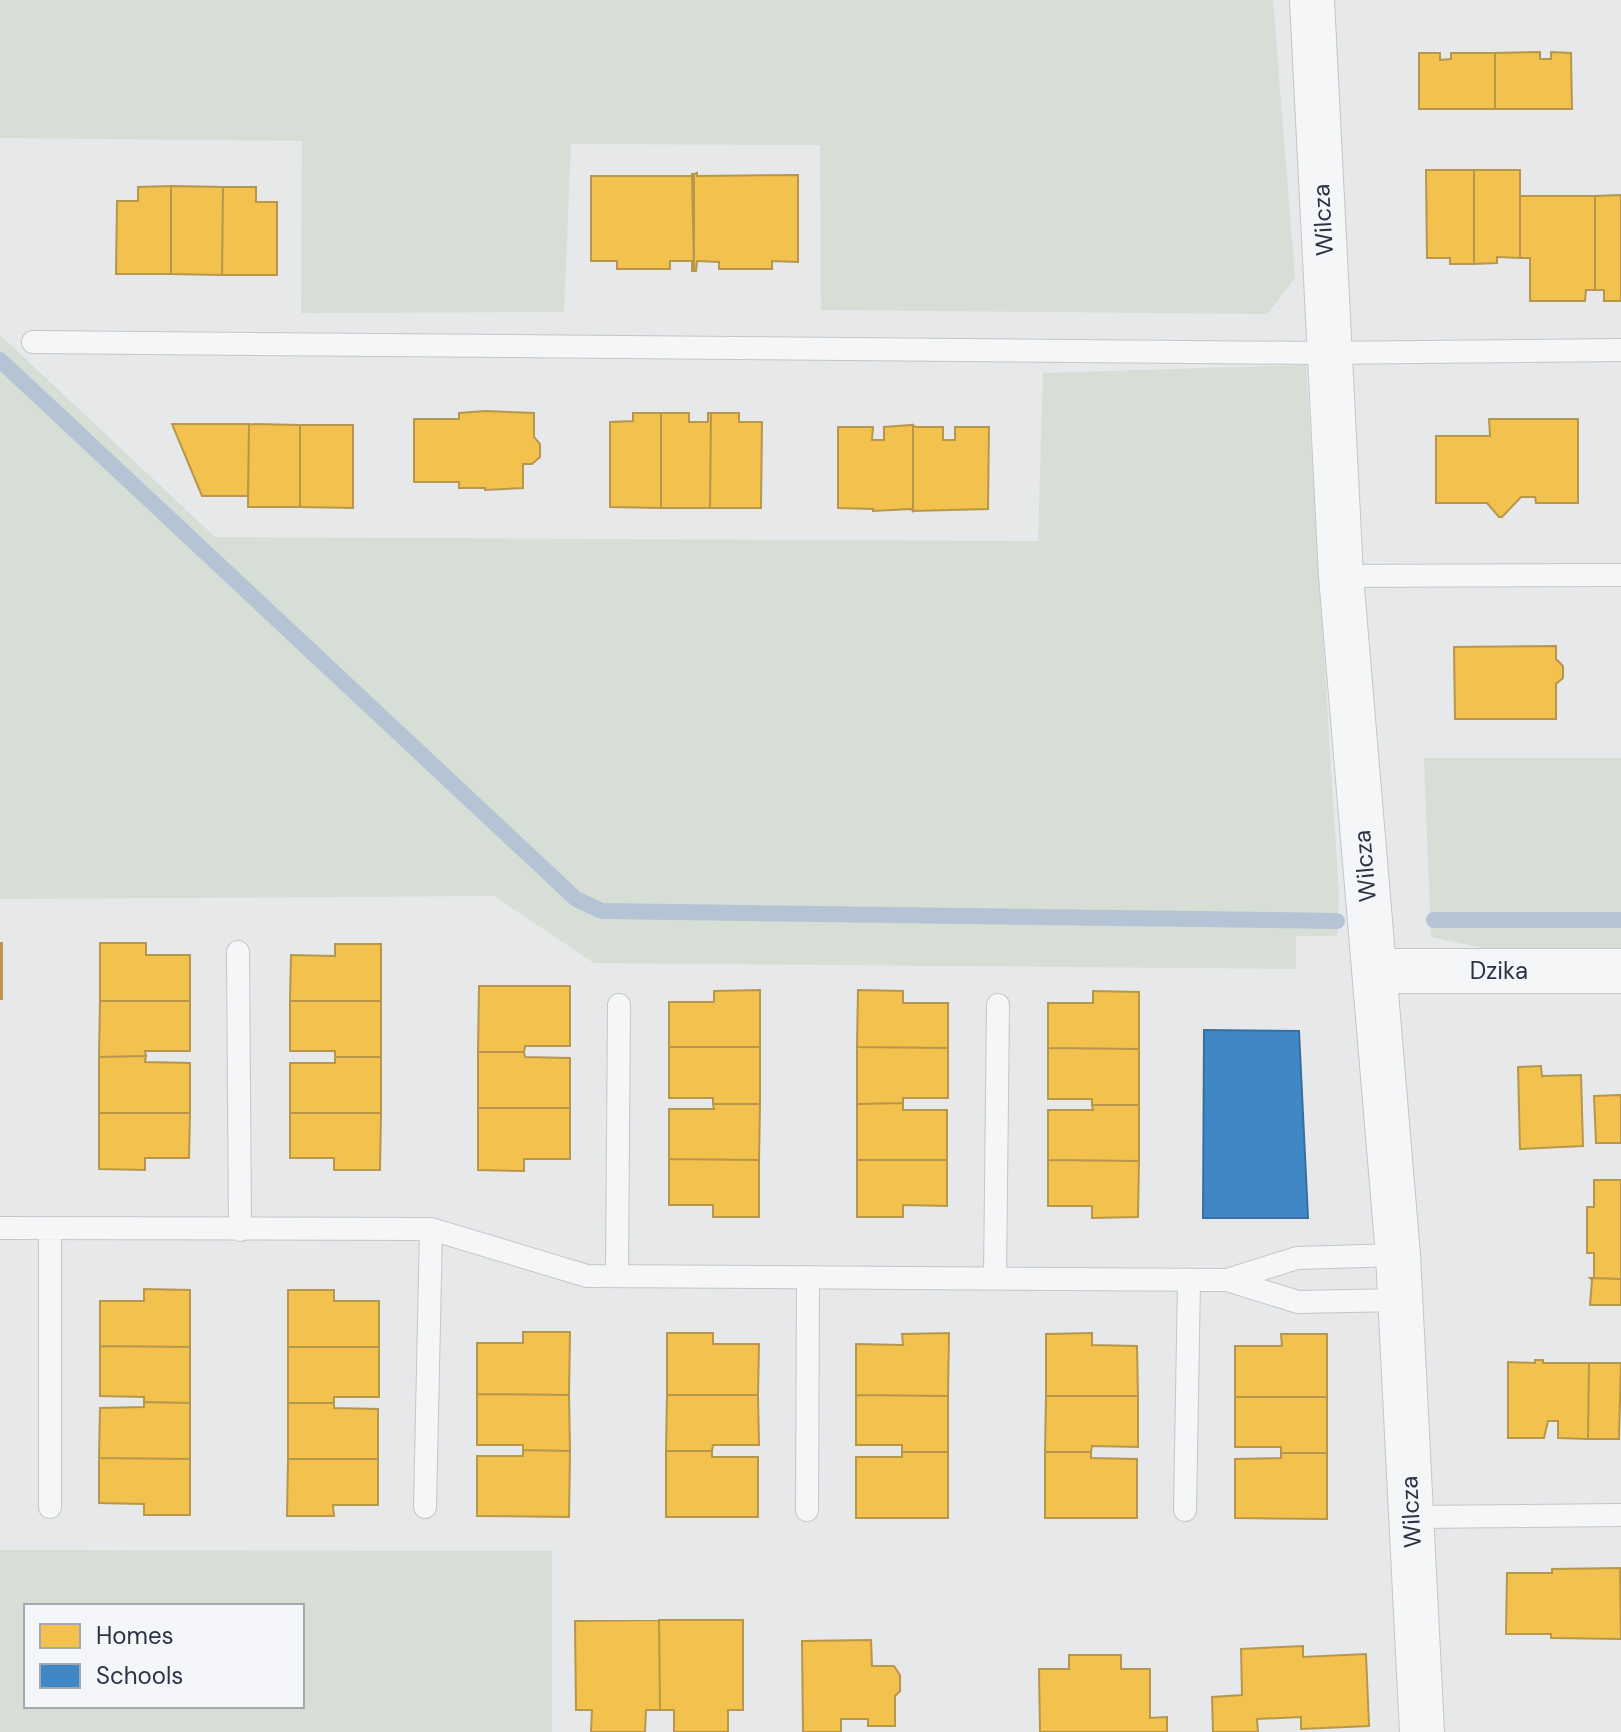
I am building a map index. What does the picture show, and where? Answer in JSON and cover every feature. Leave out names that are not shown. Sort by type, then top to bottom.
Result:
[{"type":"street","name":"Wilcza","points":[[1312,0],[1341,576],[1376,971],[1380,1301],[1411,1517],[1422,1732]]},
{"type":"street","name":"Dzika","points":[[1376,971],[1621,971]]},
{"type":"lane","points":[[33,342],[1329,352],[1621,350]]},
{"type":"lane","points":[[1341,576],[1621,575]]},
{"type":"lane","points":[[238,952],[240,1230]]},
{"type":"lane","points":[[617,1275],[619,1005]]},
{"type":"lane","points":[[995,1278],[998,1005]]},
{"type":"lane","points":[[0,1228],[431,1229],[587,1276],[1227,1280],[1298,1302],[1380,1301]]},
{"type":"lane","points":[[50,1229],[50,1507]]},
{"type":"lane","points":[[425,1507],[431,1229]]},
{"type":"lane","points":[[1227,1280],[1297,1258],[1380,1256]]},
{"type":"lane","points":[[807,1510],[808,1277]]},
{"type":"lane","points":[[1185,1510],[1189,1280]]},
{"type":"lane","points":[[1411,1517],[1621,1515]]},
{"type":"shaded area","points":[[0,0],[1273,0],[1295,278],[1267,314],[821,310],[820,145],[571,144],[564,312],[301,313],[302,141],[0,138]]},
{"type":"shaded area","points":[[0,335],[215,537],[1038,541],[1043,373],[1306,365],[1339,897],[1337,936],[1296,936],[1296,969],[594,963],[494,896],[0,899]]},
{"type":"shaded area","points":[[1424,758],[1621,758],[1621,949],[1493,950],[1431,937]]},
{"type":"shaded area","points":[[0,1550],[552,1551],[552,1732],[0,1732]]},
{"type":"building: Homes","points":[[1540,52],[1540,59],[1551,59],[1551,52],[1571,53],[1572,109],[1495,109],[1495,53]]},
{"type":"building: Homes","points":[[1419,53],[1440,53],[1440,60],[1451,59],[1451,53],[1495,53],[1495,109],[1419,109]]},
{"type":"building: Homes","points":[[1426,170],[1474,170],[1474,264],[1450,264],[1450,258],[1427,258]]},
{"type":"building: Homes","points":[[1474,170],[1520,170],[1520,258],[1497,257],[1497,263],[1474,264]]},
{"type":"building: Homes","points":[[692,173],[694,271],[692,261],[670,261],[670,269],[617,269],[617,261],[591,261],[591,176],[692,176]]},
{"type":"building: Homes","points":[[697,173],[697,176],[798,175],[798,262],[772,261],[772,269],[719,269],[719,262],[697,261],[694,271],[694,174]]},
{"type":"building: Homes","points":[[171,186],[223,187],[222,275],[171,274]]},
{"type":"building: Homes","points":[[171,186],[171,274],[116,274],[117,201],[138,201],[138,187]]},
{"type":"building: Homes","points":[[223,187],[256,187],[256,202],[277,202],[277,275],[222,275]]},
{"type":"building: Homes","points":[[1621,195],[1621,301],[1604,301],[1604,290],[1595,290],[1595,196]]},
{"type":"building: Homes","points":[[1520,196],[1595,196],[1595,290],[1586,290],[1585,301],[1530,301],[1530,258],[1520,258]]},
{"type":"building: Homes","points":[[459,413],[534,413],[534,437],[540,444],[540,457],[532,464],[523,464],[523,488],[485,490],[459,488],[459,482],[414,482],[414,419],[459,419]]},
{"type":"building: Homes","points":[[633,413],[661,413],[661,508],[610,507],[610,422],[633,421]]},
{"type":"building: Homes","points":[[661,413],[689,413],[689,422],[708,422],[708,413],[711,413],[710,508],[661,508]]},
{"type":"building: Homes","points":[[711,413],[739,413],[739,422],[762,422],[761,508],[710,508]]},
{"type":"building: Homes","points":[[1489,419],[1578,419],[1578,503],[1536,503],[1535,497],[1521,497],[1499,517],[1487,503],[1436,503],[1436,436],[1490,436]]},
{"type":"building: Homes","points":[[172,424],[249,424],[248,496],[202,496]]},
{"type":"building: Homes","points":[[249,424],[300,425],[300,507],[248,507]]},
{"type":"building: Homes","points":[[300,425],[353,425],[353,508],[300,507]]},
{"type":"building: Homes","points":[[913,425],[913,511],[838,508],[838,427],[873,427],[872,440],[884,440],[884,427]]},
{"type":"building: Homes","points":[[913,425],[943,427],[943,440],[955,440],[955,427],[989,427],[988,509],[913,511]]},
{"type":"building: Homes","points":[[1556,646],[1556,659],[1563,666],[1563,678],[1556,684],[1556,719],[1455,719],[1454,647]]},
{"type":"building: Homes","points":[[2,943],[2,999],[0,999]]},
{"type":"building: Homes","points":[[100,943],[146,943],[146,955],[190,955],[190,1001],[100,1001]]},
{"type":"building: Homes","points":[[335,944],[381,944],[381,1001],[290,1001],[291,955],[335,956]]},
{"type":"building: Homes","points":[[479,986],[570,986],[570,1046],[525,1046],[524,1052],[478,1052]]},
{"type":"building: Homes","points":[[760,990],[760,1047],[669,1047],[669,1002],[714,1002],[714,991]]},
{"type":"building: Homes","points":[[858,990],[903,991],[903,1003],[948,1003],[948,1048],[857,1047]]},
{"type":"building: Homes","points":[[1093,991],[1139,992],[1139,1049],[1048,1048],[1048,1003],[1093,1003]]},
{"type":"building: Homes","points":[[100,1001],[190,1001],[190,1051],[145,1051],[146,1056],[99,1057]]},
{"type":"building: Homes","points":[[290,1001],[381,1001],[381,1057],[335,1057],[335,1051],[290,1051]]},
{"type":"building: Homes","points":[[669,1047],[760,1047],[760,1104],[713,1104],[713,1098],[669,1098]]},
{"type":"building: Homes","points":[[857,1047],[948,1048],[948,1098],[903,1098],[903,1103],[857,1104]]},
{"type":"building: Homes","points":[[1048,1048],[1139,1049],[1139,1105],[1092,1105],[1092,1099],[1048,1099]]},
{"type":"building: Homes","points":[[478,1052],[524,1052],[525,1057],[570,1058],[570,1108],[478,1108]]},
{"type":"building: Homes","points":[[146,1056],[145,1062],[190,1063],[190,1113],[99,1113],[99,1057]]},
{"type":"building: Homes","points":[[335,1057],[381,1057],[381,1113],[290,1113],[290,1063],[335,1063]]},
{"type":"building: Homes","points":[[1541,1066],[1542,1076],[1581,1075],[1583,1146],[1520,1149],[1518,1067]]},
{"type":"building: Homes","points":[[1621,1095],[1621,1143],[1596,1143],[1594,1096]]},
{"type":"building: Homes","points":[[903,1103],[903,1110],[947,1110],[947,1160],[857,1160],[857,1104]]},
{"type":"building: Homes","points":[[713,1104],[760,1104],[759,1160],[669,1159],[669,1109],[714,1109]]},
{"type":"building: Homes","points":[[1092,1105],[1139,1105],[1139,1161],[1048,1160],[1048,1110],[1093,1110]]},
{"type":"building: Homes","points":[[478,1108],[570,1108],[570,1159],[524,1159],[524,1171],[478,1170]]},
{"type":"building: Homes","points":[[99,1113],[190,1113],[189,1158],[145,1158],[145,1170],[99,1169]]},
{"type":"building: Homes","points":[[290,1113],[381,1113],[380,1170],[334,1170],[334,1158],[290,1158]]},
{"type":"building: Homes","points":[[669,1159],[759,1160],[759,1217],[713,1217],[713,1205],[669,1205]]},
{"type":"building: Homes","points":[[857,1160],[947,1160],[947,1206],[903,1205],[903,1217],[857,1217]]},
{"type":"building: Homes","points":[[1048,1160],[1139,1161],[1138,1217],[1092,1218],[1092,1206],[1048,1206]]},
{"type":"building: Homes","points":[[1594,1180],[1621,1180],[1621,1279],[1594,1278],[1594,1253],[1587,1253],[1587,1207],[1594,1207]]},
{"type":"building: Homes","points":[[1590,1278],[1621,1279],[1621,1305],[1590,1305]]},
{"type":"building: Homes","points":[[144,1289],[190,1290],[190,1347],[100,1346],[100,1301],[144,1301]]},
{"type":"building: Homes","points":[[288,1290],[334,1290],[334,1301],[379,1301],[379,1347],[288,1347]]},
{"type":"building: Homes","points":[[523,1332],[570,1332],[569,1395],[477,1394],[477,1343],[523,1343]]},
{"type":"building: Homes","points":[[667,1333],[713,1333],[713,1344],[759,1344],[758,1395],[667,1395]]},
{"type":"building: Homes","points":[[949,1333],[948,1396],[856,1395],[856,1344],[903,1345],[902,1334]]},
{"type":"building: Homes","points":[[1092,1333],[1092,1345],[1137,1346],[1138,1396],[1046,1396],[1046,1334]]},
{"type":"building: Homes","points":[[1281,1334],[1327,1334],[1327,1397],[1235,1397],[1235,1346],[1282,1346]]},
{"type":"building: Homes","points":[[100,1346],[190,1347],[190,1403],[144,1402],[144,1397],[100,1396]]},
{"type":"building: Homes","points":[[288,1347],[379,1347],[379,1397],[334,1397],[334,1403],[288,1403]]},
{"type":"building: Homes","points":[[1535,1360],[1543,1360],[1543,1363],[1589,1363],[1588,1439],[1558,1438],[1558,1421],[1548,1421],[1544,1438],[1508,1438],[1508,1362],[1535,1363]]},
{"type":"building: Homes","points":[[1589,1363],[1621,1363],[1619,1439],[1588,1439]]},
{"type":"building: Homes","points":[[477,1394],[569,1395],[570,1451],[523,1450],[523,1445],[477,1445]]},
{"type":"building: Homes","points":[[667,1395],[758,1395],[759,1445],[713,1445],[712,1451],[666,1451]]},
{"type":"building: Homes","points":[[856,1395],[948,1396],[948,1452],[902,1452],[902,1445],[856,1445]]},
{"type":"building: Homes","points":[[1046,1396],[1138,1396],[1138,1447],[1092,1446],[1091,1452],[1045,1452]]},
{"type":"building: Homes","points":[[1235,1397],[1327,1397],[1327,1453],[1281,1453],[1281,1447],[1235,1447]]},
{"type":"building: Homes","points":[[144,1402],[190,1403],[190,1459],[99,1458],[100,1408],[144,1407]]},
{"type":"building: Homes","points":[[288,1403],[334,1403],[334,1408],[378,1409],[378,1459],[288,1459]]},
{"type":"building: Homes","points":[[523,1450],[570,1451],[569,1517],[477,1516],[477,1456],[523,1456]]},
{"type":"building: Homes","points":[[666,1451],[712,1451],[712,1457],[758,1457],[758,1517],[666,1517]]},
{"type":"building: Homes","points":[[902,1452],[948,1452],[948,1518],[856,1518],[856,1457],[902,1457]]},
{"type":"building: Homes","points":[[1045,1452],[1091,1452],[1091,1458],[1137,1459],[1137,1518],[1045,1518]]},
{"type":"building: Homes","points":[[1281,1453],[1327,1453],[1327,1519],[1235,1518],[1235,1459],[1281,1458]]},
{"type":"building: Homes","points":[[99,1458],[190,1459],[190,1515],[144,1515],[144,1504],[99,1503]]},
{"type":"building: Homes","points":[[288,1459],[378,1459],[378,1505],[333,1505],[334,1516],[287,1516]]},
{"type":"building: Homes","points":[[1620,1568],[1621,1639],[1506,1634],[1507,1573]]},
{"type":"building: Homes","points":[[659,1620],[743,1620],[743,1710],[728,1710],[728,1732],[674,1732],[674,1710],[660,1710]]},
{"type":"building: Homes","points":[[659,1620],[660,1710],[646,1710],[645,1732],[591,1732],[592,1710],[576,1710],[575,1621]]},
{"type":"building: Homes","points":[[871,1640],[872,1666],[894,1666],[900,1675],[900,1691],[895,1696],[895,1726],[868,1726],[868,1719],[841,1719],[841,1732],[803,1732],[802,1641]]},
{"type":"building: Homes","points":[[1303,1646],[1303,1657],[1366,1654],[1369,1726],[1301,1729],[1301,1717],[1257,1719],[1258,1732],[1213,1732],[1212,1697],[1242,1695],[1241,1649]]},
{"type":"building: Homes","points":[[1069,1655],[1121,1655],[1121,1669],[1150,1669],[1150,1718],[1167,1717],[1167,1732],[1040,1732],[1039,1669],[1069,1669]]},
{"type":"building: Schools","points":[[1204,1030],[1299,1031],[1308,1218],[1203,1218]]},
{"type":"waterway","points":[[0,360],[576,899],[602,911],[1337,921]]},
{"type":"waterway","points":[[1434,920],[1621,920]]}]
